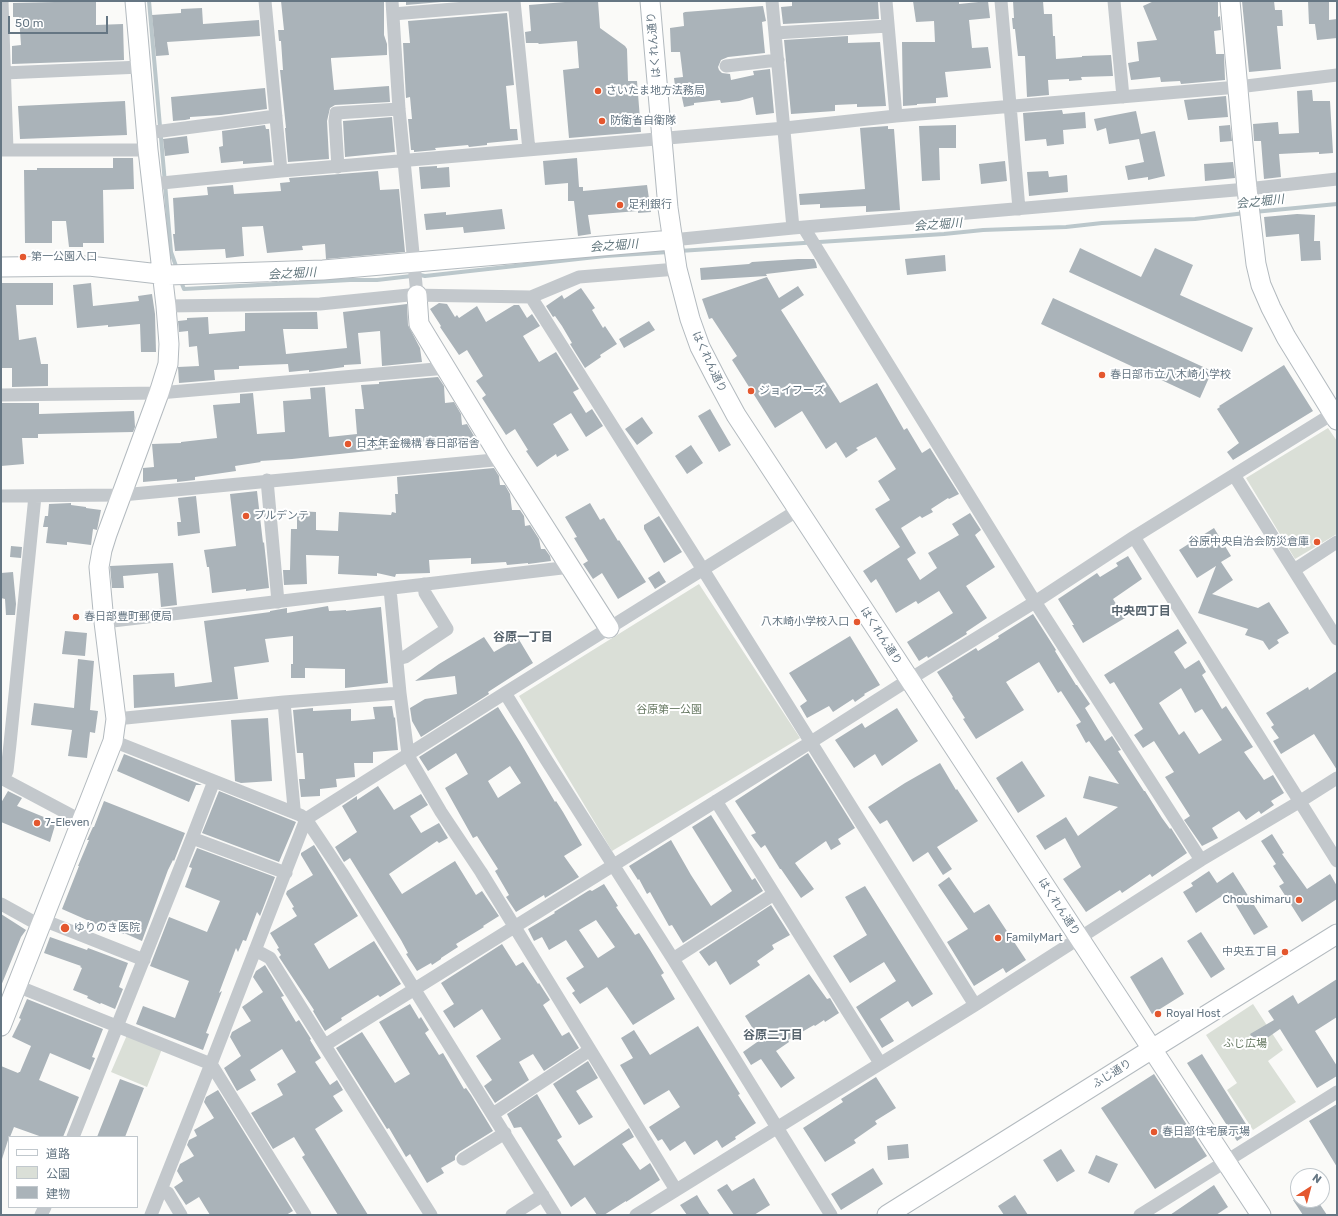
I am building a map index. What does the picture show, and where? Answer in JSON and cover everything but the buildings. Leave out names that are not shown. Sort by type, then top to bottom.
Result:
[{"type":"street","points":[[2,1],[4,150],[147,142],[276,116]]},
{"type":"street","points":[[1,1026],[113,741],[116,719],[99,567],[102,550],[159,393],[168,364],[169,344],[166,306],[171,274],[162,183],[147,142],[135,1]]},
{"type":"street","points":[[265,1],[281,171]]},
{"type":"street","name":"はくれん通り","points":[[650,1],[674,254],[682,293],[700,347],[736,415],[1261,1215]]},
{"type":"street","points":[[772,1],[784,128],[801,230],[817,250],[1036,602],[1201,860]]},
{"type":"street","points":[[886,1],[896,116]]},
{"type":"street","points":[[1001,1],[1019,209]]},
{"type":"street","points":[[1114,1],[1123,97]]},
{"type":"street","points":[[325,1045],[910,679],[1036,602],[1134,537],[1234,475],[1336,415],[1286,337],[1271,308],[1259,278],[1247,194],[1230,1]]},
{"type":"street","points":[[529,150],[514,3],[393,7],[403,161],[415,266],[419,324],[500,457],[608,628]]},
{"type":"street","points":[[776,33],[888,26]]},
{"type":"street","points":[[726,66],[778,60]]},
{"type":"street","points":[[4,73],[141,67]]},
{"type":"street","points":[[162,183],[281,171],[784,128],[896,116],[1238,87],[1337,76]]},
{"type":"street","points":[[338,167],[335,121],[336,113],[399,109]]},
{"type":"street","points":[[166,306],[320,304],[417,290],[531,297],[579,277],[674,254],[801,230],[1019,209],[1247,194],[1337,179]]},
{"type":"street","points":[[1,267],[89,266],[171,274],[323,270],[674,254]]},
{"type":"street","points":[[531,297],[975,1005]]},
{"type":"street","points":[[1,395],[159,393],[447,368]]},
{"type":"street","points":[[1,496],[122,495],[267,480],[494,460],[500,457]]},
{"type":"street","points":[[1234,475],[1337,639]]},
{"type":"street","points":[[267,480],[278,602]]},
{"type":"street","points":[[35,496],[7,771],[2,778],[82,821]]},
{"type":"street","points":[[151,1215],[306,819],[798,510]]},
{"type":"street","points":[[1134,537],[1337,861]]},
{"type":"street","points":[[1294,570],[1337,542]]},
{"type":"street","points":[[104,622],[390,589],[569,566]]},
{"type":"street","points":[[397,659],[405,657],[447,629],[425,593],[424,584]]},
{"type":"street","points":[[390,589],[400,693],[408,754],[411,761],[441,812],[481,872],[676,1190]]},
{"type":"street","points":[[116,719],[284,702],[400,693]]},
{"type":"street","points":[[505,693],[546,761],[673,959],[831,1215]]},
{"type":"street","points":[[284,702],[294,812]]},
{"type":"street","points":[[113,741],[300,814],[306,819],[342,873],[555,1215]]},
{"type":"street","points":[[636,1215],[975,1005],[1201,860],[1300,802],[1337,778]]},
{"type":"street","points":[[73,1136],[214,781]]},
{"type":"street","points":[[716,801],[880,1063]]},
{"type":"street","points":[[192,838],[286,873]]},
{"type":"street","points":[[673,959],[774,894]]},
{"type":"street","points":[[1,904],[42,923],[144,960]]},
{"type":"street","name":"ふじ通り","points":[[887,1215],[1337,934]]},
{"type":"street","points":[[255,950],[270,958],[430,1215]]},
{"type":"street","points":[[17,986],[211,1064],[305,1215]]},
{"type":"street","points":[[493,1114],[590,1050]]},
{"type":"street","points":[[1140,1215],[1226,1163],[1337,1092]]},
{"type":"street","points":[[463,1159],[505,1133]]},
{"type":"street","points":[[162,1190],[168,1193],[181,1215]]},
{"type":"street","points":[[512,1215],[543,1196]]},
{"type":"green space","points":[[1328,428],[1337,441],[1337,534],[1295,559],[1246,478]]},
{"type":"green space","name":"谷原第一公園","points":[[699,584],[800,738],[612,851],[519,696]]},
{"type":"green space","name":"ふじ広場","points":[[1253,1004],[1283,1050],[1268,1061],[1296,1102],[1253,1130],[1227,1090],[1237,1083],[1206,1035]]},
{"type":"green space","points":[[127,1035],[162,1049],[147,1087],[111,1072]]},
{"type":"waterway","name":"会之堀川","points":[[149,1],[171,252],[177,269]]},
{"type":"waterway","name":"会之堀川","points":[[1254,212],[1337,204]]},
{"type":"waterway","name":"会之堀川","points":[[679,251],[944,234],[983,230],[1066,227],[1102,223],[1195,219],[1245,213]]},
{"type":"waterway","name":"会之堀川","points":[[180,279],[184,289],[350,280],[377,280],[605,256],[669,252]]},
{"type":"place","name":"さいたま地方法務局","points":[[598,91]]},
{"type":"place","name":"防衛省自衛隊","points":[[602,121]]},
{"type":"place","name":"足利銀行","points":[[620,205]]},
{"type":"place","name":"第一公園入口","points":[[23,257]]},
{"type":"place","name":"春日部市立八木崎小学校","points":[[1102,375]]},
{"type":"place","name":"ジョイフーズ","points":[[751,391]]},
{"type":"place","name":"日本年金機構 春日部宿舎","points":[[348,444]]},
{"type":"place","name":"プルデンテ","points":[[246,516]]},
{"type":"place","name":"谷原中央自治会防災倉庫","points":[[1317,542]]},
{"type":"place","name":"春日部豊町郵便局","points":[[76,617]]},
{"type":"place","name":"八木崎小学校入口","points":[[857,622]]},
{"type":"place","name":"7-Eleven","points":[[37,823]]},
{"type":"place","name":"Choushimaru","points":[[1299,900]]},
{"type":"place","name":"ゆりのき医院","points":[[65,928]]},
{"type":"place","name":"FamilyMart","points":[[998,938]]},
{"type":"place","name":"中央五丁目","points":[[1285,952]]},
{"type":"place","name":"Royal Host","points":[[1158,1014]]},
{"type":"place","name":"春日部住宅展示場","points":[[1154,1132]]},
{"type":"district","name":"中央四丁目","points":[[1141,612]]},
{"type":"district","name":"谷原一丁目","points":[[523,638]]},
{"type":"district","name":"谷原二丁目","points":[[773,1036]]}]
